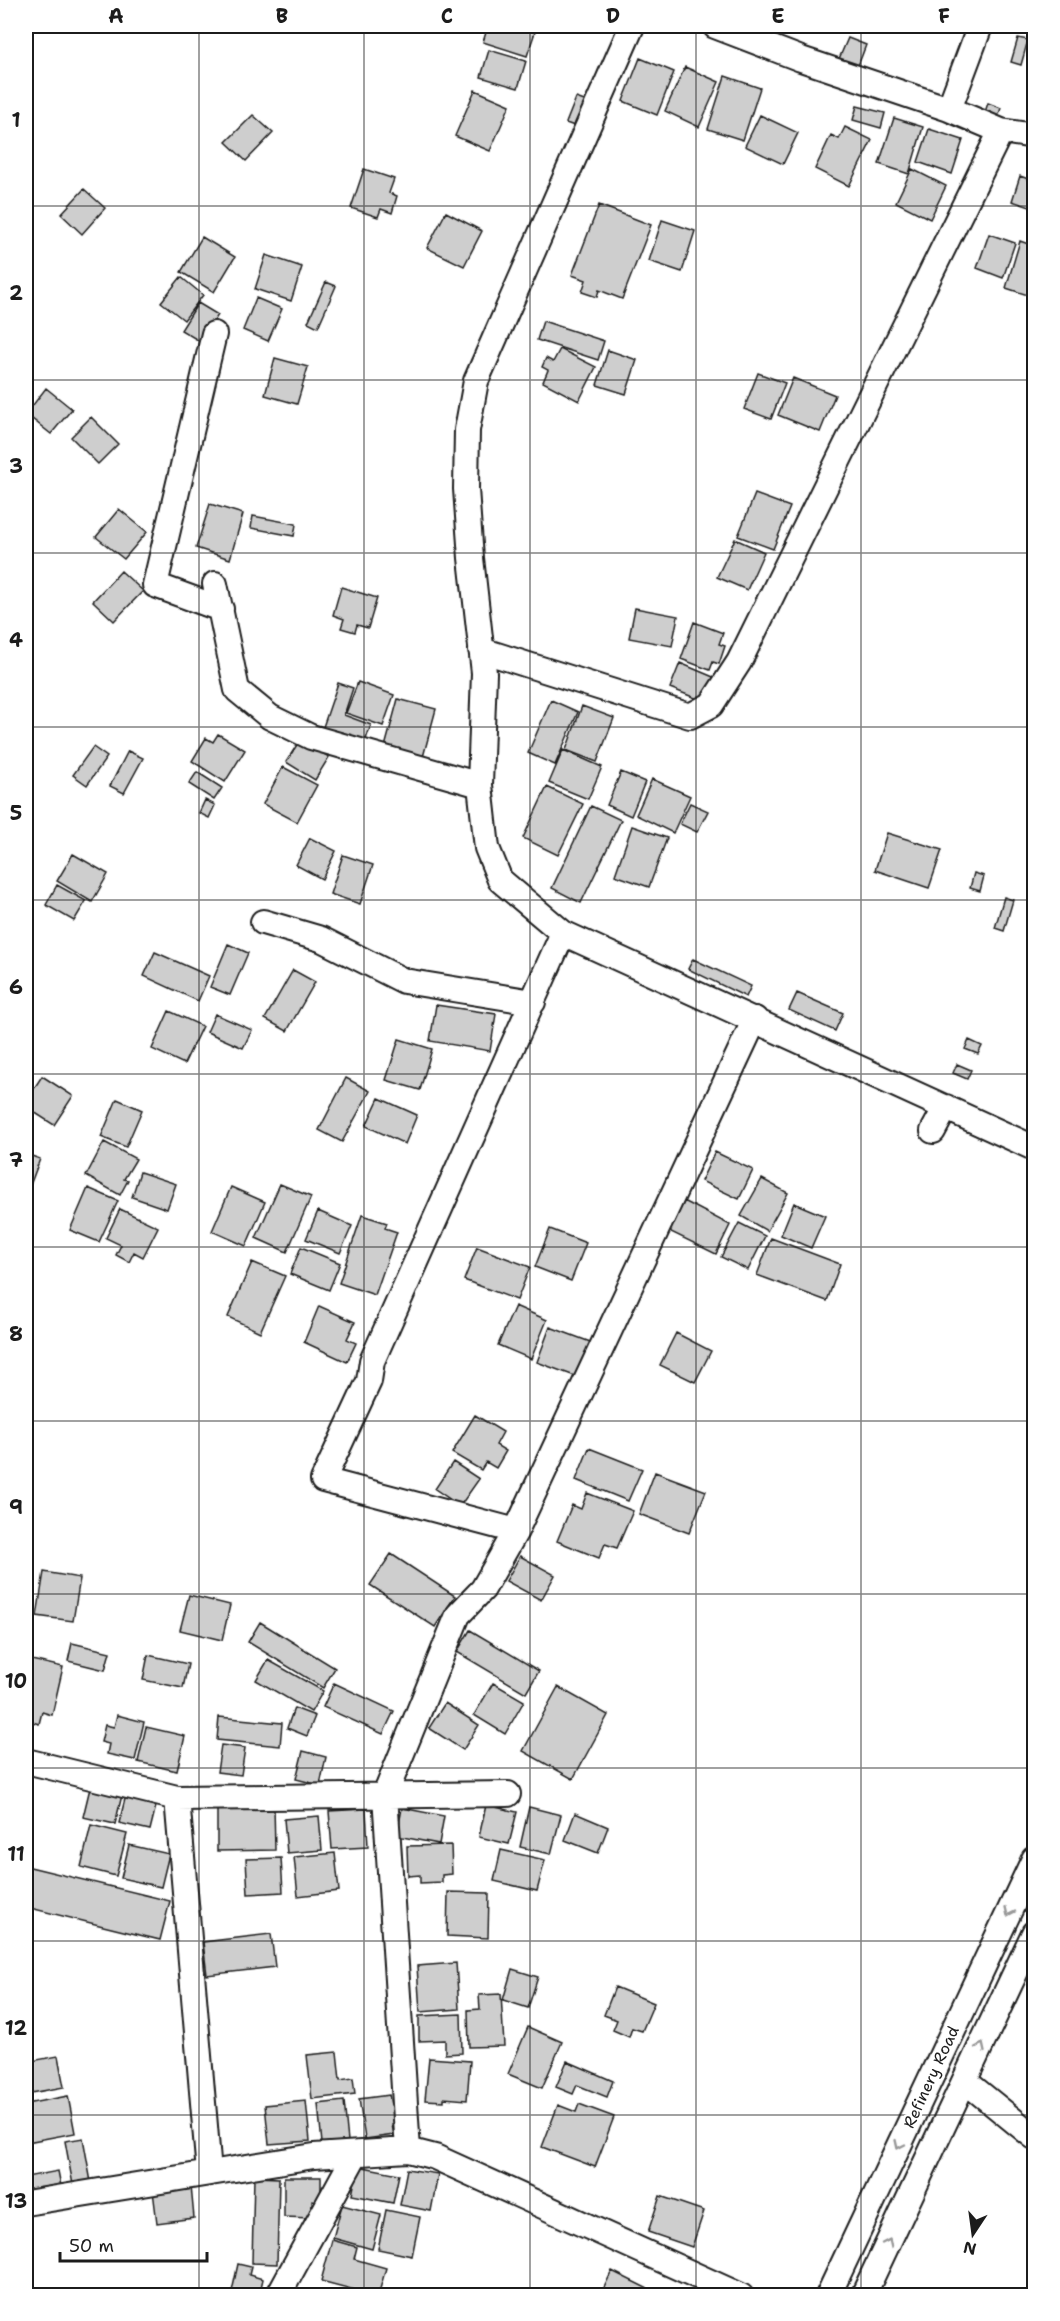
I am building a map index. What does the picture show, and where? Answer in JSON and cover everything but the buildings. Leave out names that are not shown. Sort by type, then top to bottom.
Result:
[{"type":"street","points":[[632,26],[476,381],[467,430],[466,489],[484,673],[480,785],[487,848],[500,880],[563,933],[1035,1148]]},
{"type":"street","points":[[716,26],[801,59],[949,109],[1001,131],[1035,136]]},
{"type":"street","points":[[949,109],[980,26]]},
{"type":"street","points":[[481,650],[690,716],[711,705],[739,662],[1001,131]]},
{"type":"street","points":[[214,334],[155,585],[220,609]]},
{"type":"street","points":[[215,584],[237,690],[270,717],[311,737],[480,785]]},
{"type":"street","points":[[263,922],[321,939],[404,981],[533,1002]]},
{"type":"street","points":[[516,1531],[323,1480],[369,1381],[372,1361],[563,933]]},
{"type":"street","points":[[408,2150],[385,1795],[458,1615],[483,1589],[516,1531],[755,1019]]},
{"type":"street","points":[[933,1131],[946,1107]]},
{"type":"street","points":[[26,1761],[177,1798],[508,1794]]},
{"type":"street","points":[[177,1798],[209,2173]]},
{"type":"street","name":"Refinery Road","points":[[828,2295],[1035,1859]]},
{"type":"street","name":"Refinery Road","points":[[863,2295],[1035,1933]]},
{"type":"street","points":[[965,2081],[1035,2137]]},
{"type":"street","points":[[26,2203],[314,2156],[408,2150],[435,2157],[741,2295]]},
{"type":"street","points":[[278,2295],[355,2155]]}]
